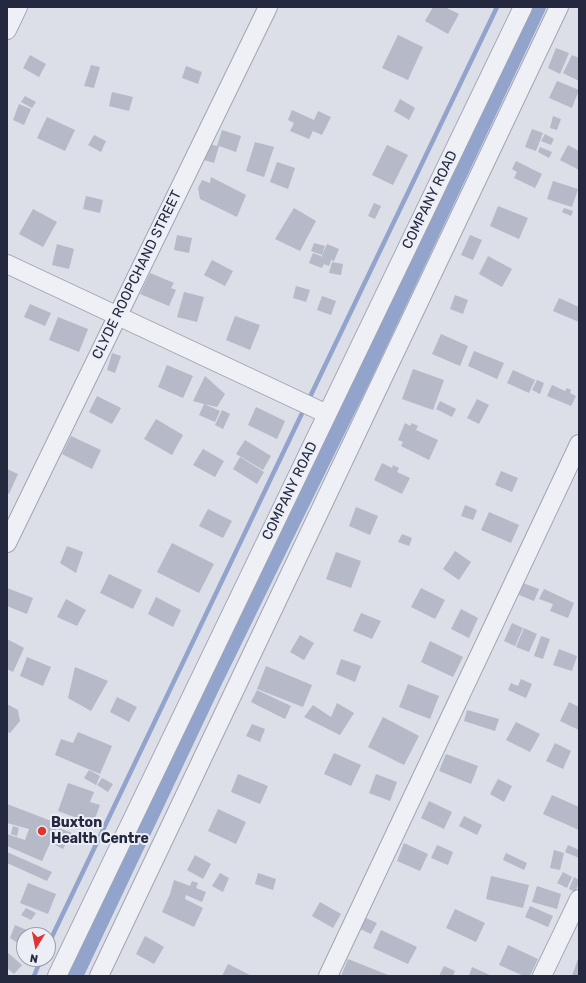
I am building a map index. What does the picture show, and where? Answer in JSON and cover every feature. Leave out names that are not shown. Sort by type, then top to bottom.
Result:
[{"type":"street","points":[[7,30],[18,7]]},
{"type":"street","name":"CLYDE ROOPCHAND STREET","points":[[7,544],[268,7]]},
{"type":"street","name":"COMPANY ROAD","points":[[56,976],[523,7]]},
{"type":"street","points":[[99,976],[559,7]]},
{"type":"street","points":[[7,264],[327,414]]},
{"type":"street","points":[[328,976],[579,444]]},
{"type":"street","points":[[542,976],[579,899]]},
{"type":"building","points":[[433,7],[445,7],[459,14],[448,34],[425,21]]},
{"type":"building","points":[[398,35],[423,47],[408,80],[382,68]]},
{"type":"building","points":[[556,48],[569,53],[560,74],[548,68]]},
{"type":"building","points":[[30,55],[46,64],[39,77],[23,68]]},
{"type":"building","points":[[572,55],[579,58],[579,81],[563,73]]},
{"type":"building","points":[[91,65],[100,67],[94,88],[84,86]]},
{"type":"building","points":[[186,66],[202,72],[198,84],[182,78]]},
{"type":"building","points":[[557,81],[579,90],[572,108],[549,98]]},
{"type":"building","points":[[112,92],[133,97],[129,111],[109,106]]},
{"type":"building","points":[[25,96],[36,102],[32,108],[21,102]]},
{"type":"building","points":[[400,99],[415,108],[409,120],[394,111]]},
{"type":"building","points":[[19,104],[31,109],[24,125],[13,120]]},
{"type":"building","points":[[292,110],[314,120],[318,111],[331,117],[322,135],[313,131],[309,139],[290,131],[294,123],[288,120]]},
{"type":"building","points":[[553,116],[561,119],[557,130],[550,128]]},
{"type":"building","points":[[47,117],[75,130],[65,151],[37,138]]},
{"type":"building","points":[[532,129],[543,133],[536,151],[525,147]]},
{"type":"building","points":[[222,130],[241,136],[236,152],[219,146],[214,163],[204,160],[209,144],[217,146]]},
{"type":"building","points":[[545,134],[554,139],[551,145],[541,141]]},
{"type":"building","points":[[94,135],[106,141],[101,152],[88,145]]},
{"type":"building","points":[[255,142],[274,147],[264,177],[246,171]]},
{"type":"building","points":[[387,145],[408,155],[393,185],[372,175]]},
{"type":"building","points":[[568,145],[579,151],[579,170],[560,160]]},
{"type":"building","points":[[540,147],[552,152],[549,158],[538,152]]},
{"type":"building","points":[[516,161],[542,174],[535,188],[514,178],[517,172],[512,169]]},
{"type":"building","points":[[277,162],[295,168],[288,189],[270,182]]},
{"type":"building","points":[[211,177],[246,195],[237,217],[200,199],[198,188],[202,180],[210,183]]},
{"type":"building","points":[[553,181],[578,189],[572,207],[547,199]]},
{"type":"building","points":[[86,196],[103,200],[100,213],[83,209]]},
{"type":"building","points":[[374,203],[381,206],[375,219],[368,216]]},
{"type":"building","points":[[498,206],[528,218],[519,239],[490,226]]},
{"type":"building","points":[[294,208],[316,221],[300,251],[275,239]]},
{"type":"building","points":[[564,208],[573,211],[571,216],[562,212]]},
{"type":"building","points":[[33,209],[57,222],[43,247],[19,234]]},
{"type":"building","points":[[177,235],[192,238],[189,253],[174,250]]},
{"type":"building","points":[[470,235],[482,240],[473,260],[461,255]]},
{"type":"building","points":[[314,243],[325,246],[322,255],[311,251]]},
{"type":"building","points":[[57,244],[74,249],[69,269],[52,265]]},
{"type":"building","points":[[327,244],[339,249],[334,261],[332,261],[332,258],[329,266],[324,264],[322,268],[309,263],[313,253],[321,256],[321,258]]},
{"type":"building","points":[[488,256],[512,269],[502,287],[479,274]]},
{"type":"building","points":[[212,260],[233,271],[225,286],[204,275]]},
{"type":"building","points":[[332,262],[343,264],[341,275],[329,273]]},
{"type":"building","points":[[150,273],[174,283],[171,288],[176,290],[169,306],[140,294]]},
{"type":"building","points":[[296,286],[310,290],[306,302],[293,298]]},
{"type":"building","points":[[184,292],[204,297],[197,322],[177,317]]},
{"type":"building","points":[[455,295],[468,300],[463,314],[450,309]]},
{"type":"building","points":[[322,296],[336,301],[331,315],[317,310]]},
{"type":"building","points":[[559,298],[579,307],[579,322],[553,311]]},
{"type":"building","points":[[30,304],[51,313],[45,326],[24,317]]},
{"type":"building","points":[[235,316],[260,325],[250,350],[226,340]]},
{"type":"building","points":[[58,317],[88,329],[79,352],[49,340]]},
{"type":"building","points":[[441,334],[468,346],[460,366],[432,354]]},
{"type":"building","points":[[474,351],[504,363],[497,379],[468,366]]},
{"type":"building","points":[[112,353],[121,356],[115,373],[107,370]]},
{"type":"building","points":[[167,365],[193,376],[183,398],[158,387]]},
{"type":"building","points":[[413,369],[444,380],[433,410],[402,399]]},
{"type":"building","points":[[513,370],[535,380],[529,393],[507,383]]},
{"type":"building","points":[[205,376],[225,394],[217,407],[193,401]]},
{"type":"building","points":[[537,380],[544,383],[540,394],[532,390]]},
{"type":"building","points":[[552,385],[565,391],[567,388],[571,390],[570,393],[576,396],[571,406],[547,396]]},
{"type":"building","points":[[97,396],[121,408],[112,424],[89,412]]},
{"type":"building","points":[[477,399],[489,405],[479,424],[467,418]]},
{"type":"building","points":[[440,401],[456,409],[452,417],[436,409]]},
{"type":"building","points":[[204,404],[220,411],[215,422],[199,415]]},
{"type":"building","points":[[256,407],[285,421],[277,439],[248,425]]},
{"type":"building","points":[[222,410],[230,414],[223,429],[215,425]]},
{"type":"building","points":[[156,419],[183,435],[172,455],[144,439]]},
{"type":"building","points":[[405,423],[410,426],[412,423],[418,426],[416,430],[438,440],[429,460],[401,446],[403,442],[398,440]]},
{"type":"building","points":[[71,436],[101,450],[92,469],[62,454]]},
{"type":"building","points":[[245,440],[271,456],[263,470],[236,454]]},
{"type":"building","points":[[203,449],[224,461],[215,477],[193,465]]},
{"type":"building","points":[[240,457],[264,472],[257,484],[233,469]]},
{"type":"building","points":[[382,463],[392,468],[393,465],[399,468],[397,472],[410,478],[402,494],[374,480]]},
{"type":"building","points":[[7,469],[18,474],[9,494],[7,493]]},
{"type":"building","points":[[501,471],[518,478],[512,492],[495,485]]},
{"type":"building","points":[[465,505],[477,510],[473,520],[461,516]]},
{"type":"building","points":[[356,507],[378,516],[370,535],[349,526]]},
{"type":"building","points":[[208,509],[232,521],[223,538],[199,526]]},
{"type":"building","points":[[489,512],[519,525],[511,543],[481,530]]},
{"type":"building","points":[[402,534],[412,538],[409,546],[398,542]]},
{"type":"building","points":[[172,543],[214,564],[199,593],[157,572]]},
{"type":"building","points":[[67,546],[83,552],[76,573],[60,563]]},
{"type":"building","points":[[455,551],[471,562],[459,580],[443,569]]},
{"type":"building","points":[[336,552],[361,561],[351,588],[326,579]]},
{"type":"building","points":[[109,574],[142,590],[133,609],[100,593]]},
{"type":"building","points":[[523,583],[539,589],[534,601],[519,595]]},
{"type":"building","points":[[7,588],[33,598],[27,614],[7,606]]},
{"type":"building","points":[[421,588],[445,600],[435,619],[411,607]]},
{"type":"building","points":[[544,589],[574,603],[568,618],[550,611],[553,604],[539,599]]},
{"type":"building","points":[[156,597],[181,610],[173,627],[148,614]]},
{"type":"building","points":[[66,599],[86,610],[77,626],[57,617]]},
{"type":"building","points":[[461,609],[478,618],[469,638],[451,629]]},
{"type":"building","points":[[361,613],[381,621],[372,639],[353,631]]},
{"type":"building","points":[[512,623],[523,628],[515,646],[504,641]]},
{"type":"building","points":[[524,628],[537,634],[529,652],[516,647]]},
{"type":"building","points":[[300,635],[314,643],[304,660],[290,652]]},
{"type":"building","points":[[541,636],[550,639],[543,659],[534,656]]},
{"type":"building","points":[[7,639],[24,648],[13,672],[7,669]]},
{"type":"building","points":[[430,641],[463,657],[453,677],[421,662]]},
{"type":"building","points":[[559,649],[577,656],[572,671],[553,665]]},
{"type":"building","points":[[27,657],[51,667],[43,686],[20,676]]},
{"type":"building","points":[[341,659],[361,666],[355,682],[336,674]]},
{"type":"building","points":[[266,666],[312,685],[303,707],[257,689]]},
{"type":"building","points":[[75,667],[108,681],[91,711],[68,698]]},
{"type":"building","points":[[521,679],[532,684],[526,698],[508,690],[511,683],[518,686]]},
{"type":"building","points":[[408,684],[439,696],[430,719],[399,707]]},
{"type":"building","points":[[257,690],[291,706],[285,719],[251,702]]},
{"type":"building","points":[[117,697],[137,707],[129,722],[110,712]]},
{"type":"building","points":[[569,702],[579,707],[579,730],[560,721]]},
{"type":"building","points":[[337,703],[354,713],[340,735],[304,717],[313,705],[331,717]]},
{"type":"building","points":[[7,704],[18,710],[20,721],[10,733],[7,732]]},
{"type":"building","points":[[467,710],[499,719],[495,731],[464,721]]},
{"type":"building","points":[[383,717],[419,736],[404,765],[368,747]]},
{"type":"building","points":[[516,722],[540,734],[530,752],[506,740]]},
{"type":"building","points":[[252,724],[265,729],[260,742],[246,736]]},
{"type":"building","points":[[78,732],[112,746],[100,774],[55,755],[61,739],[73,743]]},
{"type":"building","points":[[555,743],[571,751],[563,769],[546,761]]},
{"type":"building","points":[[334,753],[361,765],[351,786],[324,774]]},
{"type":"building","points":[[446,754],[478,766],[471,784],[439,771]]},
{"type":"building","points":[[89,770],[100,776],[96,785],[84,778]]},
{"type":"building","points":[[238,774],[268,786],[260,804],[231,792]]},
{"type":"building","points":[[376,774],[397,782],[390,801],[369,793]]},
{"type":"building","points":[[102,778],[113,784],[108,792],[97,785]]},
{"type":"building","points":[[498,779],[512,786],[504,802],[490,794]]},
{"type":"building","points":[[68,783],[94,792],[90,802],[100,805],[93,824],[58,811]]},
{"type":"building","points":[[552,795],[579,807],[579,830],[543,814]]},
{"type":"building","points":[[429,801],[452,812],[444,829],[421,818]]},
{"type":"building","name":"Buxton Health Centre","points":[[7,804],[59,824],[42,861],[7,846],[7,834],[25,840],[29,829],[7,823]]},
{"type":"building","points":[[218,809],[246,822],[236,844],[208,831]]},
{"type":"building","points":[[464,816],[482,825],[477,835],[459,826]]},
{"type":"building","points":[[13,826],[19,828],[17,836],[11,834]]},
{"type":"building","points":[[59,828],[72,833],[63,849],[51,843]]},
{"type":"building","points":[[404,843],[428,854],[420,871],[397,861]]},
{"type":"building","points":[[437,845],[453,852],[448,865],[431,858]]},
{"type":"building","points":[[568,845],[579,850],[579,858],[565,852]]},
{"type":"building","points":[[554,850],[564,853],[560,870],[550,868]]},
{"type":"building","points":[[7,852],[52,872],[47,881],[7,863]]},
{"type":"building","points":[[506,853],[527,863],[524,870],[503,860]]},
{"type":"building","points":[[195,855],[211,864],[203,879],[187,870]]},
{"type":"building","points":[[563,872],[572,877],[567,888],[557,883]]},
{"type":"building","points":[[220,873],[229,878],[223,892],[212,886]]},
{"type":"building","points":[[258,873],[276,879],[273,890],[255,884]]},
{"type":"building","points":[[491,876],[529,885],[523,908],[486,899]]},
{"type":"building","points":[[574,877],[579,880],[575,892],[569,889]]},
{"type":"building","points":[[174,880],[190,886],[192,881],[198,883],[196,888],[206,892],[202,902],[186,895],[185,899],[203,908],[194,927],[162,912]]},
{"type":"building","points":[[28,883],[56,894],[48,914],[20,903]]},
{"type":"building","points":[[537,886],[561,894],[557,909],[532,902]]},
{"type":"building","points":[[320,902],[341,914],[333,928],[312,916]]},
{"type":"building","points":[[530,906],[553,916],[548,927],[525,917]]},
{"type":"building","points":[[26,908],[36,913],[31,920],[21,915]]},
{"type":"building","points":[[455,909],[485,923],[476,942],[446,928]]},
{"type":"building","points":[[364,917],[377,923],[371,934],[358,928]]},
{"type":"building","points":[[15,925],[20,927],[16,927],[16,942],[10,938]]},
{"type":"building","points":[[381,930],[417,947],[408,964],[373,948]]},
{"type":"building","points":[[145,936],[164,947],[154,964],[136,954]]},
{"type":"building","points":[[508,945],[538,959],[530,976],[524,976],[499,965]]},
{"type":"building","points":[[8,953],[16,960],[16,967],[20,967],[14,974],[7,968]]},
{"type":"building","points":[[579,956],[579,976],[572,976]]},
{"type":"building","points":[[348,959],[388,975],[341,976]]},
{"type":"building","points":[[228,964],[252,976],[222,976]]},
{"type":"building","points":[[444,966],[455,971],[453,976],[439,976]]},
{"type":"building","points":[[472,967],[492,976],[469,976]]},
{"type":"waterway","points":[[308,401],[497,7]]},
{"type":"waterway","points":[[75,976],[211,688],[362,380],[538,7]]},
{"type":"waterway","points":[[56,928],[305,407]]},
{"type":"waterway","points":[[34,976],[38,967]]},
{"type":"place","name":"Buxton Health Centre","points":[[42,831]]}]
